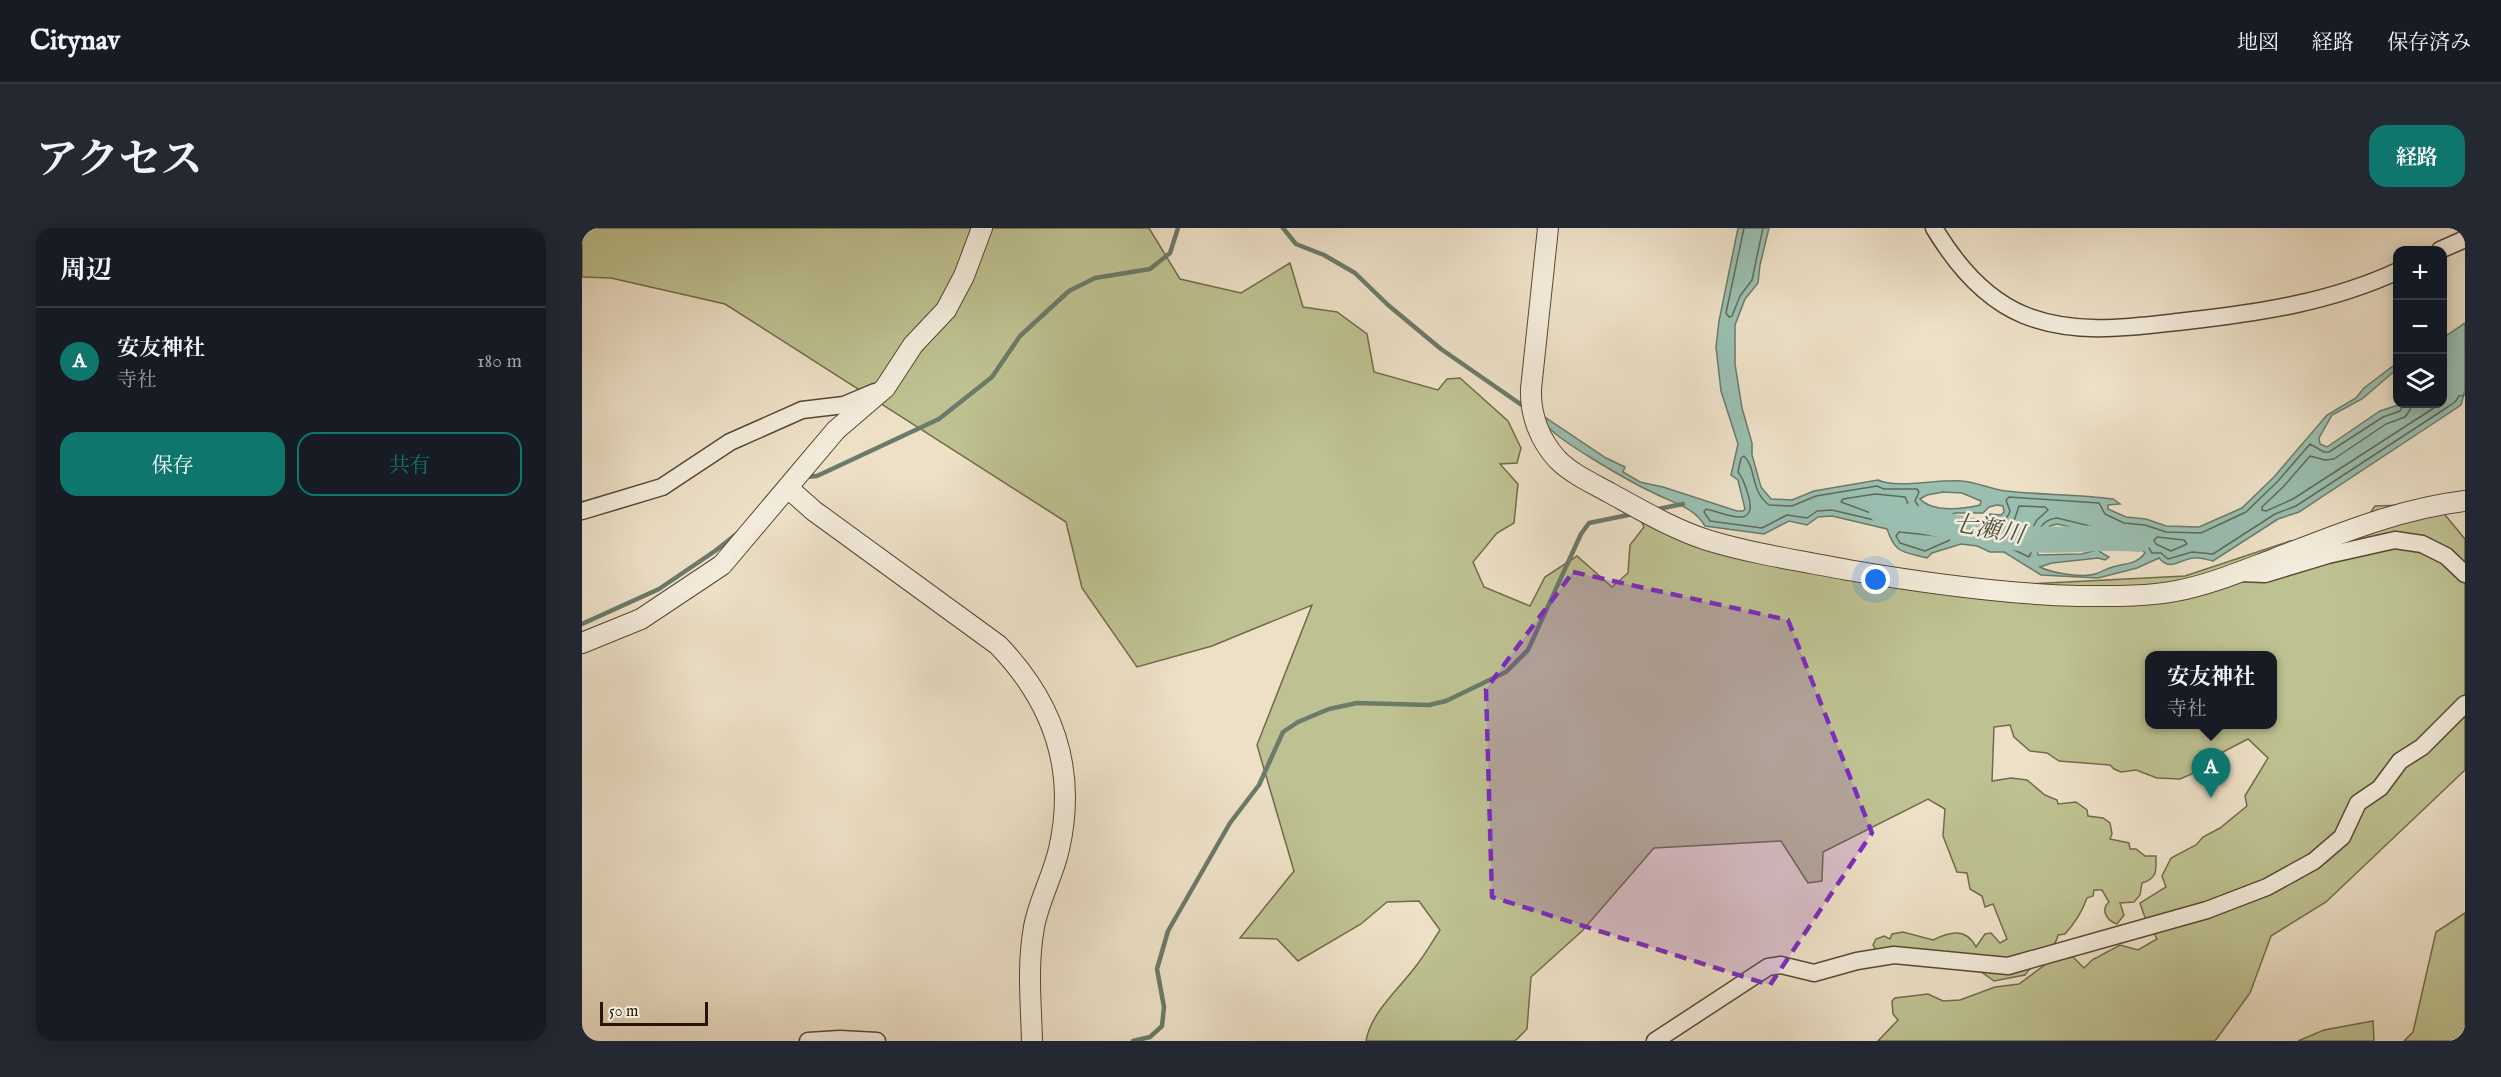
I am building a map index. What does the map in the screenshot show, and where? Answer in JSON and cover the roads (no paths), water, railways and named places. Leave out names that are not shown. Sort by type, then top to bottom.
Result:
[{"type":"street","points":[[582,643],[641,619],[722,565],[836,430],[885,388],[913,345],[946,309],[964,276],[982,228]]},
{"type":"street","points":[[1548,228],[1531,389],[1531,406],[1538,429],[1552,452],[1566,467],[1663,522],[1707,540],[1747,550],[1881,575],[2000,592],[2076,596],[2147,595],[2178,591],[2237,573],[2355,527],[2407,511],[2465,501]]},
{"type":"street","points":[[1934,228],[1956,260],[1998,301],[2038,320],[2082,328],[2148,326],[2251,314],[2309,302],[2393,273]]},
{"type":"street","points":[[2447,247],[2465,238]]},
{"type":"street","points":[[582,511],[662,487],[730,442],[802,410],[844,405],[885,388]]},
{"type":"street","points":[[788,488],[822,517],[998,645],[1020,668],[1037,694],[1064,765],[1065,798],[1059,850],[1034,926],[1029,996],[1032,1041]]},
{"type":"street","points":[[2237,573],[2265,574],[2328,555],[2395,540],[2422,544],[2446,556],[2465,574]]},
{"type":"street","points":[[1655,1041],[1768,967],[1782,965],[1814,973],[1857,961],[1894,955],[2007,966],[2207,910],[2267,887],[2314,861],[2342,837],[2358,803],[2380,788],[2400,761],[2422,747],[2465,704]]},
{"type":"street","points":[[808,1041],[840,1038],[877,1041]]},
{"type":"water","points":[[1738,228],[1769,228],[1758,283],[1745,299],[1735,325],[1735,364],[1742,408],[1752,443],[1752,455],[1761,487],[1771,499],[1792,500],[1814,491],[1878,480],[1895,484],[1961,481],[2006,491],[2113,499],[2120,504],[2108,505],[2108,509],[2126,517],[2146,519],[2166,526],[2199,527],[2242,508],[2274,477],[2327,415],[2356,398],[2364,388],[2393,366],[2393,372],[2362,399],[2332,415],[2319,438],[2320,444],[2327,447],[2380,411],[2393,407],[2447,408],[2447,335],[2465,323],[2465,390],[2461,405],[2299,512],[2278,519],[2213,561],[2196,558],[2167,564],[2159,558],[2137,568],[2098,578],[2041,575],[2004,552],[1990,552],[1977,546],[1961,544],[1932,553],[1927,558],[1906,553],[1897,548],[1887,529],[1832,516],[1818,517],[1807,525],[1789,521],[1764,534],[1705,526],[1688,509],[1595,460],[1552,431],[1545,423],[1543,416],[1606,458],[1625,467],[1623,472],[1640,482],[1743,511],[1745,509],[1738,480],[1731,475],[1738,444],[1721,391],[1716,347]],"holes":[[[1943,492],[1962,493],[1981,501],[1980,505],[1957,509],[1940,508],[1920,499]],[[2003,506],[2004,512],[2001,515],[1990,514],[1989,516],[1994,519],[1976,528],[1934,529],[1895,524],[1901,519],[1933,518],[1956,513],[1983,513],[1989,507]],[[2057,524],[2105,535],[2140,548],[2145,553],[2133,562],[2090,575],[2067,574],[2040,567],[2052,563],[2098,558],[2105,560],[2109,557],[2097,550],[2081,554],[2038,555],[2040,543],[2050,526]]]},
{"type":"waterway","points":[[806,477],[817,476],[939,419],[992,377],[1020,336],[1069,291],[1095,278],[1150,269],[1170,253],[1178,228]]},
{"type":"waterway","points":[[1283,228],[1296,244],[1324,255],[1355,273],[1388,305],[1441,349],[1526,408]]},
{"type":"waterway","points":[[1653,510],[1683,504]]},
{"type":"waterway","name":"七瀬川","points":[[1882,511],[1973,531],[2028,539],[2139,539]]},
{"type":"waterway","points":[[1133,1041],[1150,1037],[1162,1026],[1164,1007],[1157,969],[1168,931],[1230,823],[1259,785],[1283,732],[1298,722],[1329,709],[1357,703],[1429,705],[1446,701],[1506,672],[1528,650],[1581,534],[1589,523],[1633,514]]},
{"type":"waterway","points":[[582,624],[659,589],[739,532]]},
{"type":"place","name":"安友神社","points":[[2211,798]]}]
